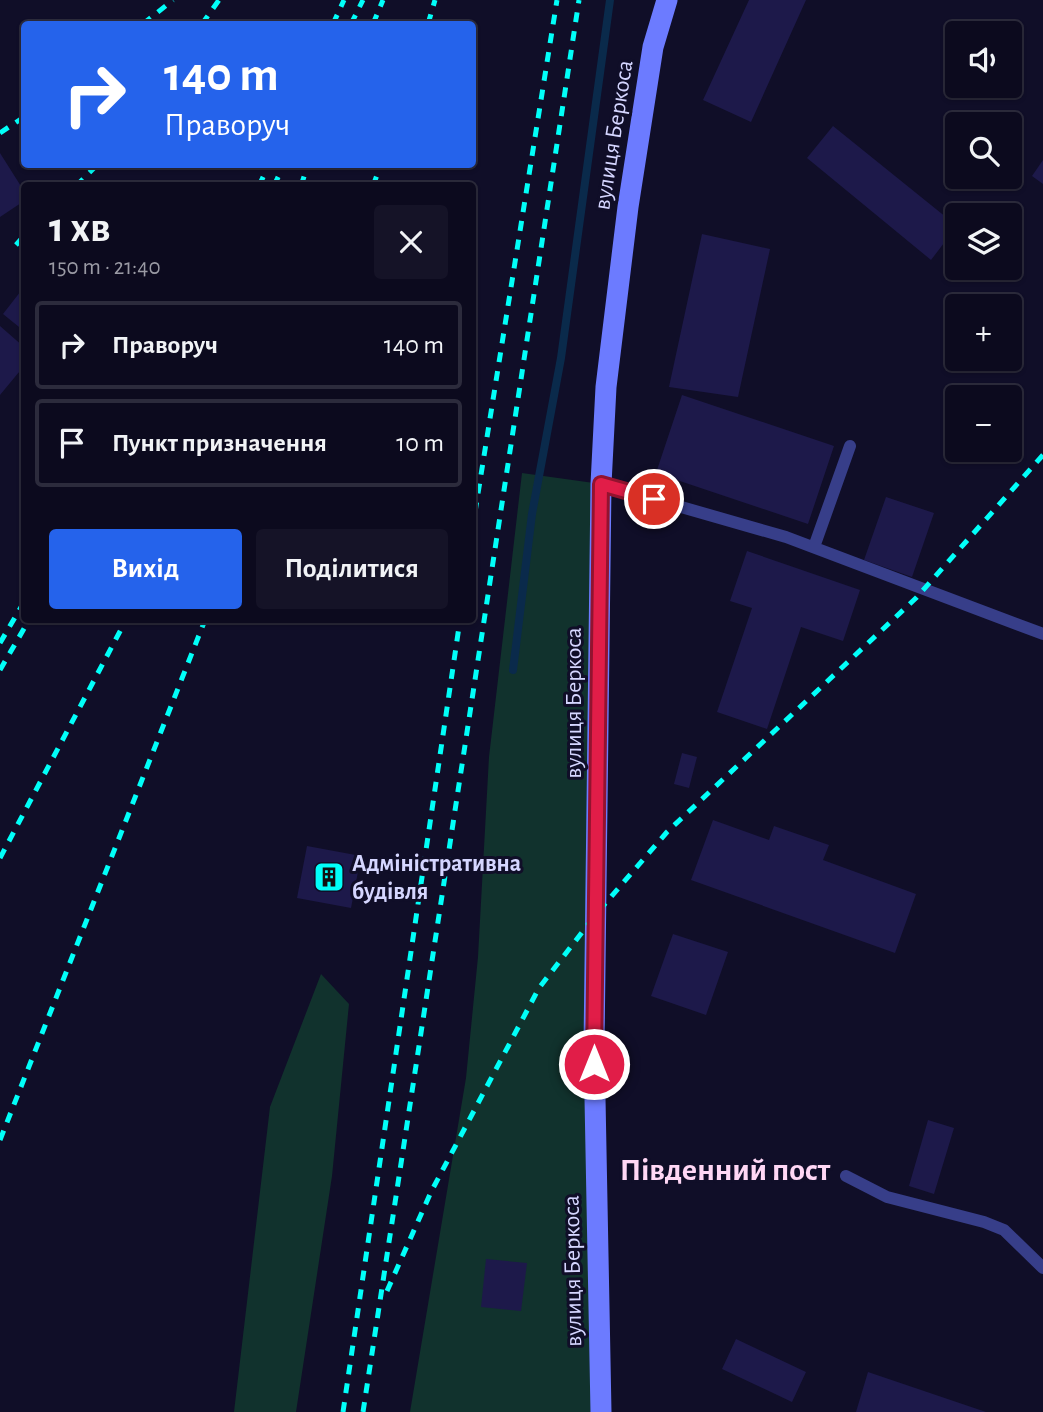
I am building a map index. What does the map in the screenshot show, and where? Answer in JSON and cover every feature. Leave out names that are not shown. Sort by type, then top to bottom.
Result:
[{"type":"street","name":"вулиця Беркоса","points":[[601,1412],[594,1046],[601,484],[606,387],[628,207],[653,47],[667,0]]},
{"type":"lane","points":[[814,547],[850,446]]},
{"type":"lane","points":[[601,484],[814,547],[1043,634]]},
{"type":"lane","points":[[846,1175],[887,1197],[984,1222],[1004,1230],[1043,1268]]},
{"type":"green space","points":[[522,473],[601,484],[601,1412],[410,1412],[466,1078],[478,957],[489,757]]},
{"type":"green space","points":[[321,974],[349,1004],[332,1176],[296,1412],[234,1412],[270,1107]]},
{"type":"building","points":[[749,0],[806,0],[751,122],[703,100]]},
{"type":"building","points":[[833,126],[945,216],[945,242],[931,260],[807,158]]},
{"type":"building","points":[[0,153],[21,186],[21,203],[0,217]]},
{"type":"building","points":[[1043,160],[1043,184],[1032,176]]},
{"type":"building","points":[[702,234],[770,249],[738,397],[669,387]]},
{"type":"building","points":[[21,291],[21,329],[3,314]]},
{"type":"building","points":[[0,326],[21,344],[21,370],[0,395]]},
{"type":"building","points":[[682,395],[834,446],[808,524],[656,473]]},
{"type":"building","points":[[886,497],[934,513],[912,577],[864,560]]},
{"type":"building","points":[[747,551],[860,590],[843,641],[801,627],[767,729],[717,712],[752,608],[730,601]]},
{"type":"building","points":[[682,753],[697,757],[689,788],[674,784]]},
{"type":"building","points":[[713,820],[769,840],[774,826],[829,845],[823,860],[916,894],[895,953],[691,880]]},
{"type":"building","name":"Адміністративна будівля","points":[[307,846],[361,856],[351,908],[297,898]]},
{"type":"building","points":[[673,934],[728,952],[706,1015],[651,996]]},
{"type":"building","points":[[928,1120],[954,1128],[934,1194],[909,1186]]},
{"type":"building","points":[[486,1259],[527,1263],[521,1311],[481,1307]]},
{"type":"building","points":[[736,1339],[806,1372],[792,1402],[722,1369]]},
{"type":"building","points":[[868,1372],[986,1412],[856,1412]]},
{"type":"waterway","points":[[513,670],[532,514],[561,358],[610,0]]},
{"type":"railway","points":[[147,21],[173,0]]},
{"type":"railway","points":[[204,21],[219,0]]},
{"type":"railway","points":[[334,21],[344,0]]},
{"type":"railway","points":[[352,21],[363,0]]},
{"type":"railway","points":[[374,21],[383,0]]},
{"type":"railway","points":[[429,21],[435,0]]},
{"type":"railway","points":[[476,506],[557,0]]},
{"type":"railway","points":[[363,1412],[579,0]]},
{"type":"railway","points":[[0,133],[21,119]]},
{"type":"railway","points":[[80,182],[94,168]]},
{"type":"railway","points":[[261,182],[267,168]]},
{"type":"railway","points":[[276,182],[282,168]]},
{"type":"railway","points":[[302,182],[307,168]]},
{"type":"railway","points":[[374,182],[380,168]]},
{"type":"railway","points":[[16,245],[21,239]]},
{"type":"railway","points":[[387,1291],[431,1192],[539,988],[597,913],[667,832],[916,598],[1043,455]]},
{"type":"railway","points":[[0,643],[21,607]]},
{"type":"railway","points":[[0,670],[27,623]]},
{"type":"railway","points":[[0,858],[124,623]]},
{"type":"railway","points":[[0,1140],[204,623]]},
{"type":"railway","points":[[343,1412],[460,623]]},
{"type":"place","name":"Адміністративна будівля","points":[[329,877]]},
{"type":"district","name":"Південний пост","points":[[725,1169]]},
{"type":"route","points":[[594,1064],[599,827],[601,484],[654,499]]}]
